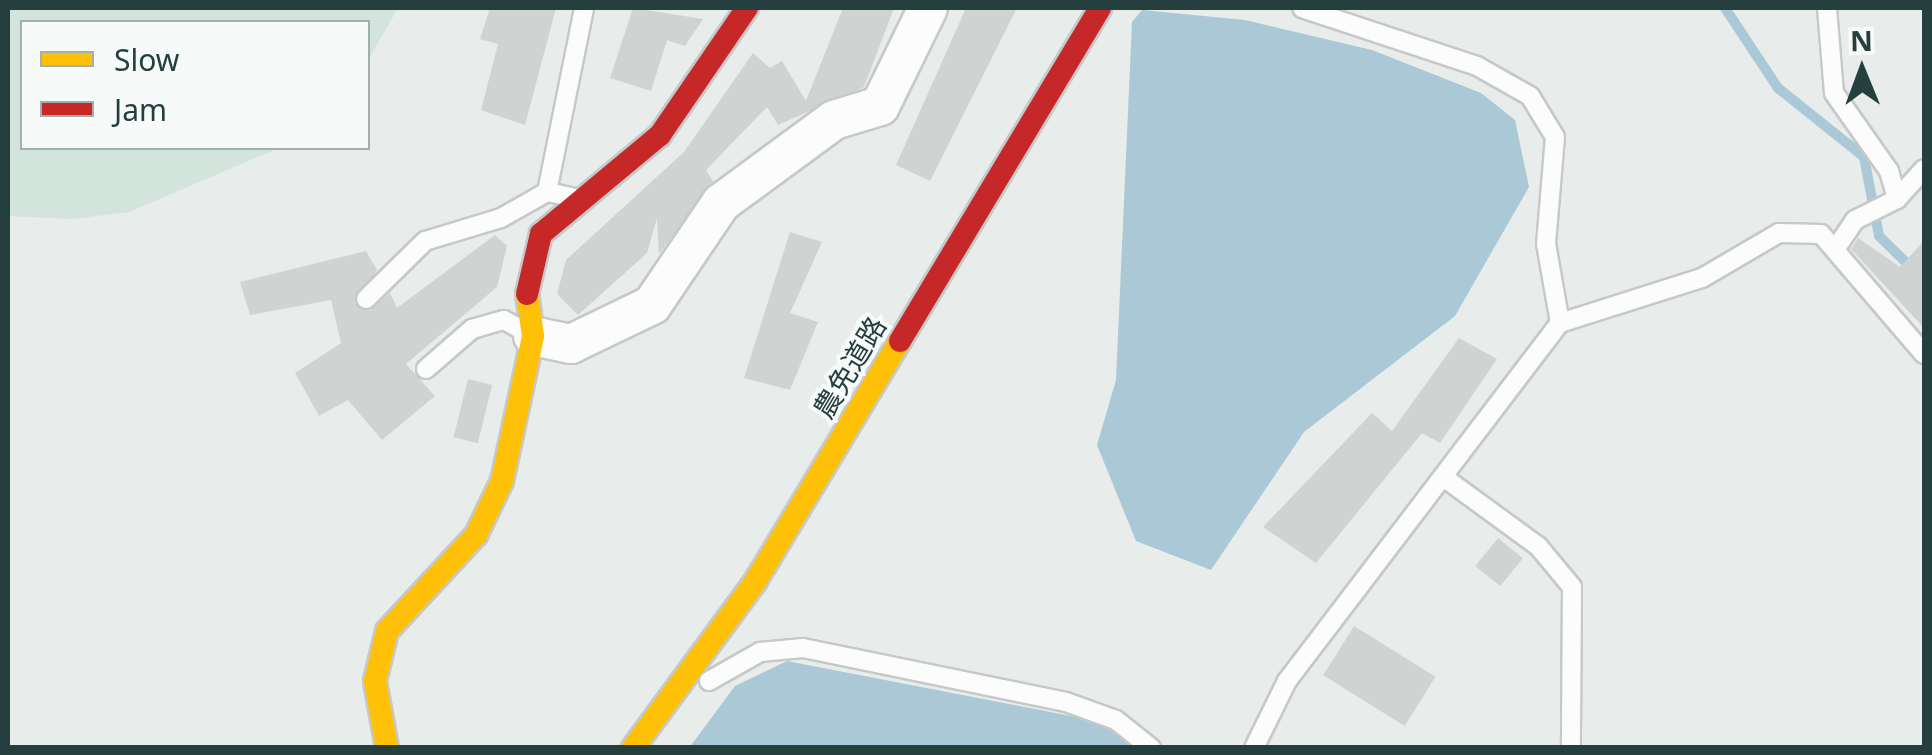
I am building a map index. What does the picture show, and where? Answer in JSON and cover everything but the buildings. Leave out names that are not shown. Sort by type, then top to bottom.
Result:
[{"type":"street","points":[[533,336],[570,344],[652,304],[721,202],[834,120],[880,106],[928,8]]},
{"type":"street","name":"農免道路","points":[[632,748],[755,582],[1100,8]]},
{"type":"street","points":[[388,748],[375,681],[386,631],[476,535],[502,481],[533,336],[528,270],[541,234],[576,198],[660,136],[738,12]]},
{"type":"lane","points":[[547,192],[584,8]]},
{"type":"lane","points":[[1302,8],[1476,66],[1530,96],[1556,136],[1546,244],[1560,323]]},
{"type":"lane","points":[[1827,8],[1834,93],[1889,171],[1897,199]]},
{"type":"lane","points":[[1836,246],[1855,220],[1897,199],[1924,169]]},
{"type":"lane","points":[[366,299],[425,242],[500,218],[547,192],[576,198]]},
{"type":"lane","points":[[1254,748],[1287,681],[1446,479],[1495,398],[1560,323],[1702,278],[1779,233],[1821,234],[1836,246],[1893,328],[1924,354]]},
{"type":"lane","points":[[426,369],[472,329],[504,320],[533,336]]},
{"type":"lane","points":[[1446,479],[1538,546],[1572,586],[1571,748]]},
{"type":"lane","points":[[658,748],[716,672],[760,652],[804,648],[1066,702],[1116,720],[1151,748]]},
{"type":"shaded area","points":[[8,8],[398,8],[370,57],[370,20],[20,20],[20,150],[274,150],[129,212],[71,219],[8,216]]},
{"type":"water","points":[[1142,10],[1245,20],[1372,50],[1481,93],[1515,120],[1529,187],[1455,316],[1304,432],[1211,570],[1136,541],[1097,445],[1116,380],[1132,22]]},
{"type":"water","points":[[787,661],[1102,722],[1137,748],[689,748],[735,686]]},
{"type":"waterway","points":[[1725,8],[1778,88],[1864,157],[1879,236],[1924,280]]},
{"type":"traffic: slow","points":[[387,748],[375,681],[387,631],[476,535],[502,481],[533,336],[527,294]]},
{"type":"traffic: slow","points":[[633,748],[755,582],[900,341]]},
{"type":"traffic: jam","points":[[527,294],[541,234],[660,135],[747,8]]},
{"type":"traffic: jam","points":[[900,341],[1100,8]]}]
